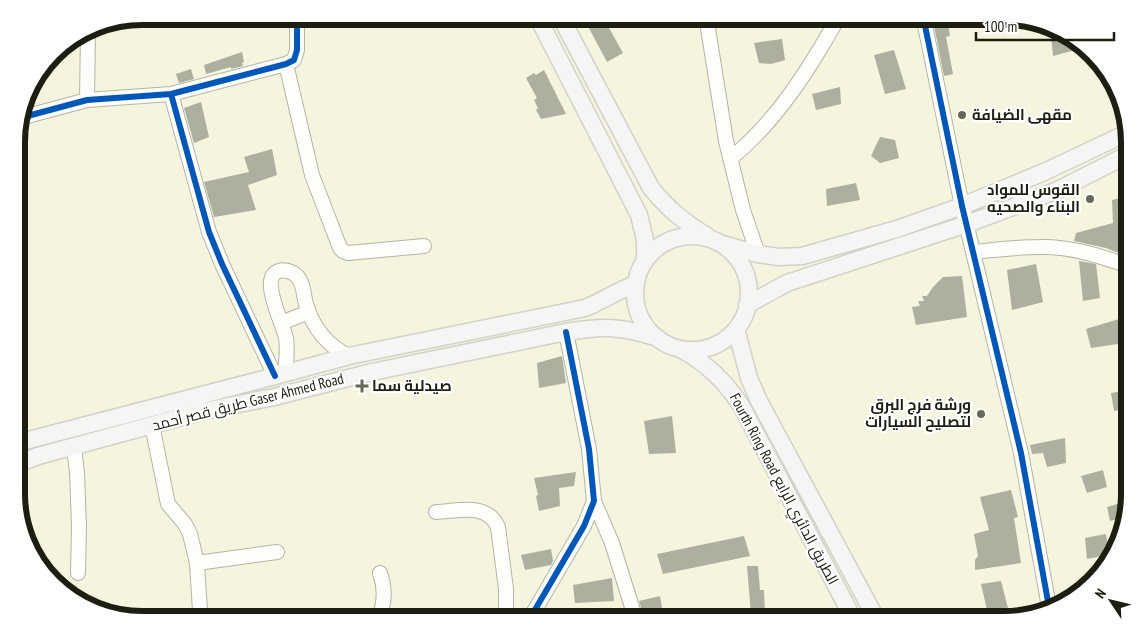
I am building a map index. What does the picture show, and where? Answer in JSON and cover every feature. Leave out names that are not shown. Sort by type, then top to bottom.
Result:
[{"type":"main road","points":[[542,25],[639,215],[645,240],[645,261]]},
{"type":"main road","points":[[565,25],[651,188],[668,208],[685,222],[716,241],[735,256],[745,270],[749,288],[747,305],[745,314],[736,329],[720,342],[711,346],[696,349],[680,348],[668,345],[645,325],[637,308],[635,296],[639,272],[645,261],[653,251],[674,238],[692,236],[716,241],[758,254],[779,257],[802,256],[897,229],[962,206],[1044,172],[1121,136]]},
{"type":"main road","points":[[747,305],[787,283],[967,224],[1058,190],[1121,158]]},
{"type":"main road","name":"طريق قصر أحمد Gaser Ahmed Road","points":[[25,441],[349,356],[585,308],[636,284]]},
{"type":"main road","name":"طريق قصر أحمد Gaser Ahmed Road","points":[[25,461],[152,425],[372,372],[566,332],[615,327],[658,338]]},
{"type":"main road","points":[[736,329],[749,378],[759,401],[872,611]]},
{"type":"main road","name":"Fourth Ring Road الطريق الدائري الرابع","points":[[680,348],[714,370],[730,388],[742,407],[849,611]]},
{"type":"street","points":[[28,116],[88,100],[171,94],[286,64],[294,60],[297,50],[297,25]]},
{"type":"street","points":[[708,25],[730,159],[743,210],[758,254]]},
{"type":"street","points":[[730,159],[754,138],[793,90],[834,25]]},
{"type":"street","points":[[925,25],[962,206],[1021,453],[1048,602]]},
{"type":"street","points":[[88,38],[88,100]]},
{"type":"street","points":[[286,64],[312,174],[343,252],[424,246]]},
{"type":"street","points":[[171,94],[209,232],[222,264],[280,375]]},
{"type":"street","points":[[973,252],[1040,246],[1073,250],[1121,263]]},
{"type":"street","points":[[280,375],[286,338],[271,292],[270,282],[272,276],[279,271],[288,270],[296,275],[301,282],[309,312],[319,333],[327,343],[349,356]]},
{"type":"street","points":[[280,323],[309,312]]},
{"type":"street","points":[[566,332],[589,449],[594,501],[612,542],[633,611]]},
{"type":"street","points":[[152,425],[168,504],[185,524],[190,534],[198,563],[200,611]]},
{"type":"street","points":[[74,447],[79,526],[78,573]]},
{"type":"street","points":[[534,611],[584,526],[594,501]]},
{"type":"street","points":[[436,512],[479,510],[494,518],[498,527],[506,588],[506,611]]},
{"type":"street","points":[[198,563],[277,552]]},
{"type":"street","points":[[380,573],[384,590],[381,611]]},
{"type":"building","points":[[587,25],[607,25],[623,53],[607,62]]},
{"type":"building","points":[[934,25],[948,25],[950,36],[946,37],[953,74],[944,76]]},
{"type":"building","points":[[1051,35],[1076,50],[1053,56]]},
{"type":"building","points":[[782,39],[785,60],[771,64],[759,63],[754,43]]},
{"type":"building","points":[[894,50],[906,89],[885,94],[874,55]]},
{"type":"building","points":[[242,52],[243,66],[231,69],[231,67],[206,74],[204,65]]},
{"type":"building","points":[[191,69],[194,79],[179,83],[176,74]]},
{"type":"building","points":[[544,70],[566,114],[541,119],[536,110],[538,108],[534,100],[537,98],[526,78]]},
{"type":"building","points":[[840,87],[841,104],[816,110],[812,94]]},
{"type":"building","points":[[201,102],[209,137],[194,143],[184,108]]},
{"type":"building","points":[[880,137],[895,140],[899,158],[880,163],[871,156]]},
{"type":"building","points":[[272,149],[277,175],[248,185],[256,210],[214,217],[204,182],[249,172],[244,157]]},
{"type":"building","points":[[856,183],[860,200],[827,206],[826,189]]},
{"type":"building","points":[[1121,198],[1121,254],[1106,248],[1074,241],[1076,233],[1113,223],[1112,200]]},
{"type":"building","points":[[1079,261],[1096,264],[1100,298],[1083,301]]},
{"type":"building","points":[[1036,264],[1043,302],[1012,310],[1007,270]]},
{"type":"building","points":[[962,276],[967,317],[916,325],[912,307],[920,306],[918,301],[924,301],[922,296],[927,296],[943,277]]},
{"type":"building","points":[[1121,318],[1121,343],[1091,348],[1086,329]]},
{"type":"building","points":[[562,356],[566,383],[539,388],[537,363]]},
{"type":"building","points":[[1121,391],[1121,410],[1114,411],[1111,393]]},
{"type":"building","points":[[672,416],[676,453],[649,454],[644,421]]},
{"type":"building","points":[[1065,438],[1066,463],[1047,467],[1043,453],[1032,454],[1030,445]]},
{"type":"building","points":[[1103,470],[1107,487],[1087,493],[1081,476]]},
{"type":"building","points":[[576,472],[574,486],[559,488],[560,506],[539,511],[534,478]]},
{"type":"building","points":[[1011,490],[1018,517],[1014,518],[1021,563],[975,570],[975,560],[978,556],[974,534],[989,530],[980,497]]},
{"type":"building","points":[[1121,503],[1119,519],[1110,521],[1107,507]]},
{"type":"building","points":[[1106,534],[1108,547],[1103,556],[1087,559],[1085,538]]},
{"type":"building","points":[[744,536],[750,556],[663,574],[657,554]]},
{"type":"building","points":[[551,549],[553,561],[551,565],[525,570],[521,555]]},
{"type":"building","points":[[747,566],[758,566],[760,590],[764,590],[765,611],[751,611]]},
{"type":"building","points":[[612,578],[614,601],[575,603],[573,585]]},
{"type":"building","points":[[1001,581],[1009,611],[987,611],[981,584]]},
{"type":"building","points":[[660,596],[662,611],[642,611],[639,601]]},
{"type":"cycle path","points":[[28,116],[87,100],[171,94],[286,64],[294,60],[297,50],[297,25]]},
{"type":"cycle path","points":[[925,25],[962,206],[1021,453],[1048,602]]},
{"type":"cycle path","points":[[171,94],[209,232],[222,264],[275,376]]},
{"type":"cycle path","points":[[534,611],[584,526],[594,501],[589,449],[566,332]]},
{"type":"place","name":"مقهى الضيافة","points":[[962,115]]},
{"type":"place","name":"القوس للمواد البناء والصحيه","points":[[1090,199]]},
{"type":"place","name":"صيدلية سما","points":[[362,386]]},
{"type":"place","name":"ورشة فرج البرق لتصليح السيارات","points":[[981,414]]}]
